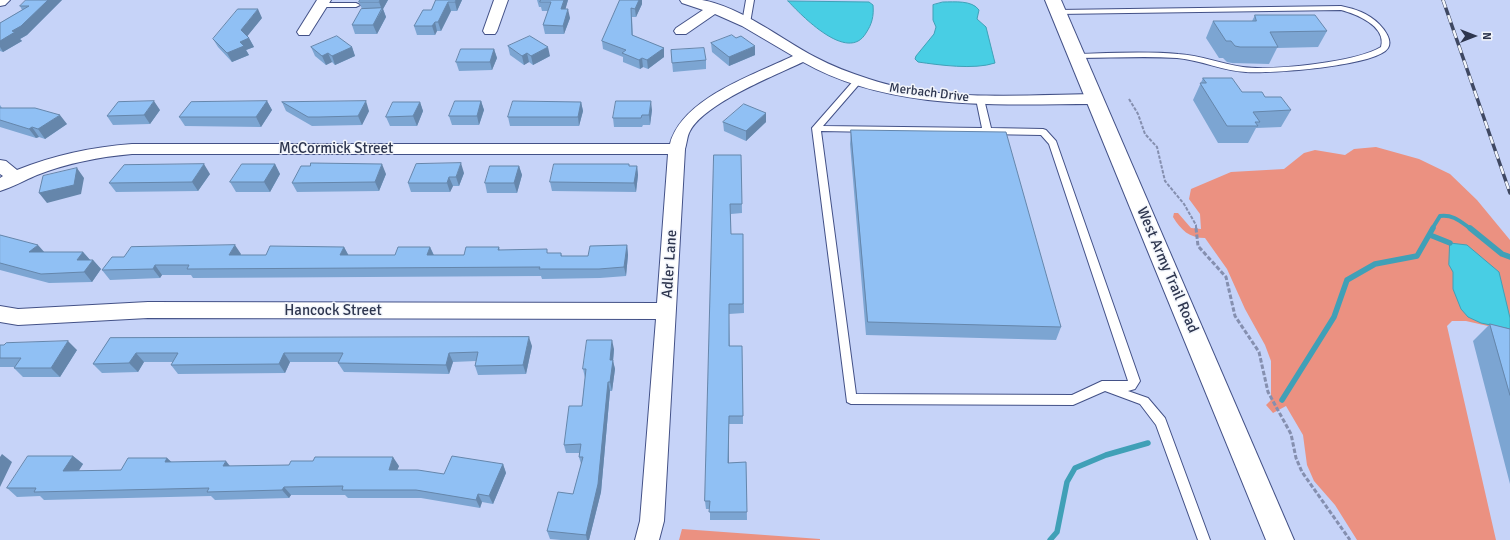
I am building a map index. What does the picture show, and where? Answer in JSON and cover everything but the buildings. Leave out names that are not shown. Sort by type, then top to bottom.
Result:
[{"type":"main road","name":"West Army Trail Road","points":[[1056,6],[1280,540]]},
{"type":"street","points":[[490,30],[501,0]]},
{"type":"street","name":"Merbach Drive","points":[[687,0],[713,8],[746,23],[803,57],[858,81],[913,94],[980,99],[1095,99]]},
{"type":"street","points":[[304,32],[323,3]]},
{"type":"street","points":[[681,31],[713,8]]},
{"type":"street","name":"Adler Lane","points":[[647,540],[652,521],[677,149],[683,129],[692,117],[713,102],[803,57]]},
{"type":"street","name":"McCormick Street","points":[[7,181],[70,158],[99,152],[132,149],[677,149]]},
{"type":"street","points":[[0,165],[7,181]]},
{"type":"street","name":"Hancock Street","points":[[0,314],[18,316],[148,310],[666,311]]},
{"type":"lane","points":[[746,23],[750,0]]},
{"type":"lane","points":[[323,3],[356,5]]},
{"type":"lane","points":[[1056,6],[1138,12],[1341,8],[1354,11],[1367,18],[1382,31],[1386,41],[1384,48],[1377,54],[1357,59],[1263,70],[1241,69],[1193,57],[1077,56]]},
{"type":"lane","points":[[816,128],[1043,132],[1053,144],[1134,381],[1131,386],[1102,386],[1073,400],[851,399],[816,128],[858,81]]},
{"type":"lane","points":[[980,99],[988,130]]},
{"type":"lane","points":[[1102,386],[1144,401],[1161,422],[1204,540]]},
{"type":"path","points":[[1129,99],[1138,114],[1145,134],[1157,147],[1165,181],[1184,204],[1196,225],[1198,246],[1226,277],[1235,316],[1259,352],[1268,392],[1291,434],[1296,458],[1302,472],[1350,540]]},
{"type":"shaded area","points":[[788,1],[869,2],[873,5],[872,20],[866,33],[858,41],[848,43],[837,40],[825,34],[803,16]]},
{"type":"shaded area","points":[[943,2],[968,3],[979,10],[977,19],[986,27],[995,63],[967,67],[918,62],[915,59],[934,34],[936,27],[933,20],[933,5]]},
{"type":"shaded area","points":[[1376,147],[1419,159],[1450,174],[1477,200],[1510,240],[1510,331],[1466,321],[1452,321],[1447,326],[1496,540],[1357,540],[1335,505],[1314,481],[1307,465],[1303,435],[1286,406],[1273,413],[1266,405],[1271,400],[1271,361],[1265,345],[1245,309],[1227,269],[1205,238],[1190,235],[1179,226],[1173,217],[1174,213],[1178,213],[1191,228],[1201,229],[1200,214],[1189,199],[1191,189],[1231,172],[1284,169],[1304,153],[1315,150],[1345,155],[1354,149]]},
{"type":"shaded area","points":[[1450,243],[1467,245],[1499,272],[1510,318],[1510,329],[1481,323],[1468,317],[1461,309],[1453,289],[1453,272],[1449,265]]},
{"type":"shaded area","points":[[682,529],[820,539],[820,540],[679,540]]},
{"type":"waterway","points":[[1432,229],[1440,216],[1449,216],[1457,219],[1471,229]]},
{"type":"waterway","points":[[1282,400],[1334,317],[1347,280],[1375,264],[1417,256],[1433,228]]},
{"type":"waterway","points":[[1470,228],[1502,254],[1510,257]]},
{"type":"waterway","points":[[1430,235],[1450,243]]},
{"type":"waterway","points":[[1050,540],[1057,532],[1067,482],[1075,468],[1106,455],[1148,443]]},
{"type":"railway","points":[[1443,0],[1510,193]]}]
